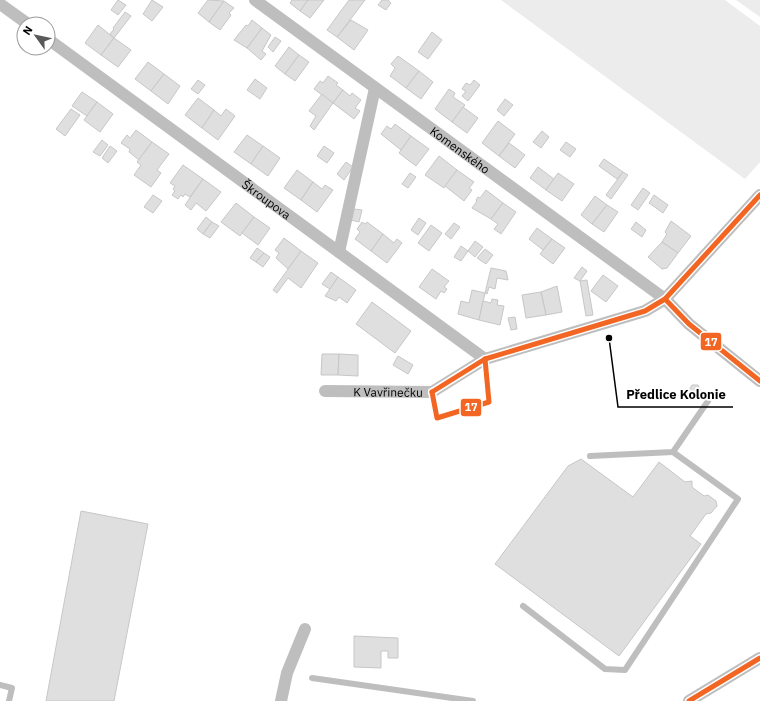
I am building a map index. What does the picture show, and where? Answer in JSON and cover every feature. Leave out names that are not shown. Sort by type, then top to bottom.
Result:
[{"type":"street","name":"Komenského","points":[[255,0],[665,299]]},
{"type":"street","points":[[0,4],[17,16]]},
{"type":"street","name":"Škroupova","points":[[56,45],[485,359]]},
{"type":"street","points":[[339,252],[375,88]]},
{"type":"street","name":"K Vavřinečku","points":[[325,391],[432,392],[485,359],[645,311],[665,299],[760,195]]},
{"type":"street","points":[[665,299],[689,324],[760,381]]},
{"type":"street","points":[[280,701],[287,673],[306,629]]},
{"type":"street","points":[[689,701],[760,658]]},
{"type":"lane","points":[[432,392],[437,418],[489,402],[485,359]]},
{"type":"lane","points":[[673,452],[708,401]]},
{"type":"lane","points":[[522,606],[605,669],[625,670],[738,499],[673,452],[590,456]]},
{"type":"lane","points":[[312,678],[473,701]]},
{"type":"lane","points":[[0,685],[12,688],[10,701]]},
{"type":"shaded area","points":[[501,0],[725,0],[760,26],[760,162],[745,179]]},
{"type":"shaded area","points":[[736,0],[760,0],[760,17]]},
{"type":"building","points":[[118,0],[126,5],[118,15],[111,10]]},
{"type":"building","points":[[152,0],[163,7],[152,21],[143,14]]},
{"type":"building","points":[[208,0],[224,1],[209,22],[198,13]]},
{"type":"building","points":[[292,0],[308,0],[300,11],[290,3]]},
{"type":"building","points":[[308,0],[324,0],[310,18],[300,11]]},
{"type":"building","points":[[349,0],[365,0],[337,37],[327,30]]},
{"type":"building","points":[[382,0],[388,0],[391,3],[386,10],[378,5]]},
{"type":"building","points":[[224,1],[234,8],[229,13],[231,15],[220,30],[209,22]]},
{"type":"building","points":[[125,12],[131,16],[114,38],[110,34]]},
{"type":"building","points":[[252,20],[262,28],[247,48],[234,40]]},
{"type":"building","points":[[351,20],[368,30],[354,50],[337,37]]},
{"type":"building","points":[[98,25],[114,38],[101,55],[85,43]]},
{"type":"building","points":[[262,28],[271,35],[262,51],[266,54],[261,60],[247,48]]},
{"type":"building","points":[[432,32],[442,40],[428,59],[418,52]]},
{"type":"building","points":[[275,37],[281,41],[273,52],[268,47]]},
{"type":"building","points":[[114,38],[131,50],[118,67],[101,55]]},
{"type":"building","points":[[289,47],[299,55],[285,74],[275,66]]},
{"type":"building","points":[[299,55],[309,62],[295,81],[285,74]]},
{"type":"building","points":[[398,56],[419,71],[406,88],[390,76],[395,68],[391,64]]},
{"type":"building","points":[[148,62],[164,74],[151,91],[135,79]]},
{"type":"building","points":[[419,71],[433,82],[421,99],[406,88]]},
{"type":"building","points":[[164,74],[180,86],[168,104],[151,91]]},
{"type":"building","points":[[328,76],[338,83],[336,85],[343,90],[333,103],[314,89],[320,81],[323,83]]},
{"type":"building","points":[[255,79],[267,88],[260,99],[247,90]]},
{"type":"building","points":[[198,80],[205,85],[198,94],[191,89]]},
{"type":"building","points":[[474,80],[480,85],[468,101],[462,96],[466,91],[462,89],[466,83],[470,85]]},
{"type":"building","points":[[449,89],[455,93],[453,97],[465,105],[452,122],[435,109]]},
{"type":"building","points":[[343,90],[350,96],[352,93],[361,100],[355,108],[360,111],[354,119],[333,103]]},
{"type":"building","points":[[82,92],[97,102],[87,116],[72,106]]},
{"type":"building","points":[[322,94],[333,103],[314,130],[310,126],[316,116],[309,111]]},
{"type":"building","points":[[198,98],[214,110],[202,128],[185,115]]},
{"type":"building","points":[[505,99],[513,105],[504,116],[497,110]]},
{"type":"building","points":[[97,102],[113,114],[100,132],[84,120]]},
{"type":"building","points":[[463,107],[478,118],[467,133],[452,122]]},
{"type":"building","points":[[71,109],[80,115],[65,136],[56,129]]},
{"type":"building","points":[[226,109],[235,116],[218,140],[202,128],[214,110],[221,116]]},
{"type":"building","points":[[498,121],[515,134],[499,156],[482,143]]},
{"type":"building","points":[[395,124],[411,136],[401,150],[381,134],[387,126],[391,129]]},
{"type":"building","points":[[136,130],[152,142],[139,160],[129,152],[130,149],[121,143],[127,135],[130,138]]},
{"type":"building","points":[[542,131],[549,137],[541,148],[533,142]]},
{"type":"building","points":[[247,135],[263,146],[251,164],[234,152]]},
{"type":"building","points":[[411,136],[429,149],[416,166],[399,153]]},
{"type":"building","points":[[102,140],[108,145],[100,156],[93,152]]},
{"type":"building","points":[[152,142],[169,154],[157,170],[161,173],[151,187],[134,175],[141,165],[137,162]]},
{"type":"building","points":[[566,142],[576,149],[570,157],[560,150]]},
{"type":"building","points":[[509,143],[525,155],[515,168],[499,156]]},
{"type":"building","points":[[110,146],[117,151],[108,163],[102,158]]},
{"type":"building","points":[[263,146],[280,158],[268,176],[251,164]]},
{"type":"building","points":[[324,146],[334,153],[327,163],[317,156]]},
{"type":"building","points":[[439,156],[457,170],[444,188],[425,175]]},
{"type":"building","points":[[604,159],[623,172],[617,179],[599,166]]},
{"type":"building","points":[[346,162],[353,167],[344,180],[337,174]]},
{"type":"building","points":[[183,165],[203,179],[190,197],[185,194],[183,197],[181,195],[178,199],[172,195],[175,191],[173,189],[175,186],[170,183]]},
{"type":"building","points":[[538,167],[554,179],[546,190],[530,178]]},
{"type":"building","points":[[297,170],[313,182],[301,200],[284,188]]},
{"type":"building","points":[[457,170],[474,182],[469,188],[472,190],[464,201],[445,186]]},
{"type":"building","points":[[623,172],[628,175],[611,199],[606,195]]},
{"type":"building","points":[[410,173],[416,177],[408,188],[402,184]]},
{"type":"building","points":[[558,173],[574,184],[562,201],[546,190]]},
{"type":"building","points":[[203,179],[221,192],[206,211],[196,203],[191,210],[185,205]]},
{"type":"building","points":[[313,182],[322,189],[325,185],[333,190],[317,212],[301,200]]},
{"type":"building","points":[[643,188],[650,193],[638,210],[631,205]]},
{"type":"building","points":[[486,190],[503,203],[491,219],[472,208],[478,197],[480,198]]},
{"type":"building","points":[[153,195],[162,201],[153,213],[144,207]]},
{"type":"building","points":[[654,195],[668,205],[663,213],[649,203]]},
{"type":"building","points":[[595,196],[607,205],[592,224],[581,215]]},
{"type":"building","points":[[236,203],[254,217],[240,236],[221,222]]},
{"type":"building","points":[[503,203],[516,212],[501,234],[494,229],[498,224],[491,219]]},
{"type":"building","points":[[607,205],[618,212],[604,232],[592,224]]},
{"type":"building","points":[[354,209],[362,210],[359,222],[351,220]]},
{"type":"building","points":[[206,217],[212,222],[203,234],[197,229]]},
{"type":"building","points":[[254,217],[270,228],[258,245],[242,233]]},
{"type":"building","points":[[419,218],[426,223],[418,235],[411,230]]},
{"type":"building","points":[[671,221],[691,236],[678,253],[662,242],[667,234],[665,232]]},
{"type":"building","points":[[212,222],[219,226],[210,238],[203,234]]},
{"type":"building","points":[[362,222],[365,224],[367,222],[383,234],[371,251],[355,239],[360,232],[357,229]]},
{"type":"building","points":[[636,222],[646,230],[642,237],[631,229]]},
{"type":"building","points":[[454,223],[460,227],[451,239],[445,234]]},
{"type":"building","points":[[431,225],[442,233],[429,251],[418,243]]},
{"type":"building","points":[[537,228],[552,239],[543,250],[529,239]]},
{"type":"building","points":[[383,234],[394,243],[397,239],[402,243],[387,263],[371,251]]},
{"type":"building","points":[[284,238],[301,251],[288,269],[276,258],[279,253],[275,250]]},
{"type":"building","points":[[552,239],[565,248],[553,264],[540,254]]},
{"type":"building","points":[[475,241],[483,247],[475,257],[468,251]]},
{"type":"building","points":[[662,242],[678,253],[667,268],[662,269],[648,257]]},
{"type":"building","points":[[461,246],[468,251],[461,261],[454,257]]},
{"type":"building","points":[[257,248],[264,253],[256,262],[250,258]]},
{"type":"building","points":[[485,249],[493,255],[486,264],[477,258]]},
{"type":"building","points":[[301,251],[318,263],[301,288],[288,278],[277,293],[273,290]]},
{"type":"building","points":[[264,253],[270,257],[263,267],[256,262]]},
{"type":"building","points":[[582,267],[587,271],[580,281],[574,278]]},
{"type":"building","points":[[491,268],[506,271],[508,280],[497,278],[495,289],[489,287],[487,294],[485,293]]},
{"type":"building","points":[[432,269],[449,281],[444,287],[447,289],[444,293],[441,291],[436,299],[419,287]]},
{"type":"building","points":[[331,272],[338,277],[330,289],[322,284]]},
{"type":"building","points":[[603,275],[618,286],[606,302],[591,291]]},
{"type":"building","points":[[338,277],[356,290],[347,303],[339,297],[336,301],[325,296]]},
{"type":"building","points":[[587,280],[593,315],[586,316],[580,281]]},
{"type":"building","points":[[557,286],[562,312],[546,315],[541,292]]},
{"type":"building","points":[[472,290],[485,293],[479,320],[458,314],[461,301],[469,303]]},
{"type":"building","points":[[541,292],[546,315],[526,318],[522,295]]},
{"type":"building","points":[[492,299],[498,300],[497,305],[504,306],[500,325],[479,320],[483,301],[491,303]]},
{"type":"building","points":[[372,302],[411,331],[395,353],[356,324]]},
{"type":"building","points":[[515,317],[517,329],[511,330],[508,318]]},
{"type":"building","points":[[322,354],[339,354],[338,375],[321,375]]},
{"type":"building","points":[[339,354],[358,355],[358,376],[338,375]]},
{"type":"building","points":[[398,356],[413,365],[408,374],[393,365]]},
{"type":"building","points":[[692,385],[698,385],[700,390],[694,399],[688,399],[687,393]]},
{"type":"building","points":[[581,459],[633,497],[659,462],[685,482],[692,481],[692,487],[704,496],[708,495],[716,501],[717,506],[711,513],[706,514],[690,536],[701,544],[619,656],[495,564],[568,466]]},
{"type":"building","points":[[81,511],[148,524],[114,701],[46,701]]},
{"type":"building","points":[[354,636],[398,638],[398,658],[388,658],[388,651],[381,651],[381,668],[354,667]]},
{"type":"transit line","name":"17","points":[[432,392],[485,359],[645,311],[665,299],[760,195]]},
{"type":"transit line","name":"17","points":[[665,299],[689,324],[760,381]]},
{"type":"transit line","name":"17","points":[[432,392],[437,418],[489,402],[485,359]]},
{"type":"transit line","name":"17","points":[[689,701],[760,658]]},
{"type":"place","name":"Předlice Kolonie","points":[[609,338]]}]
